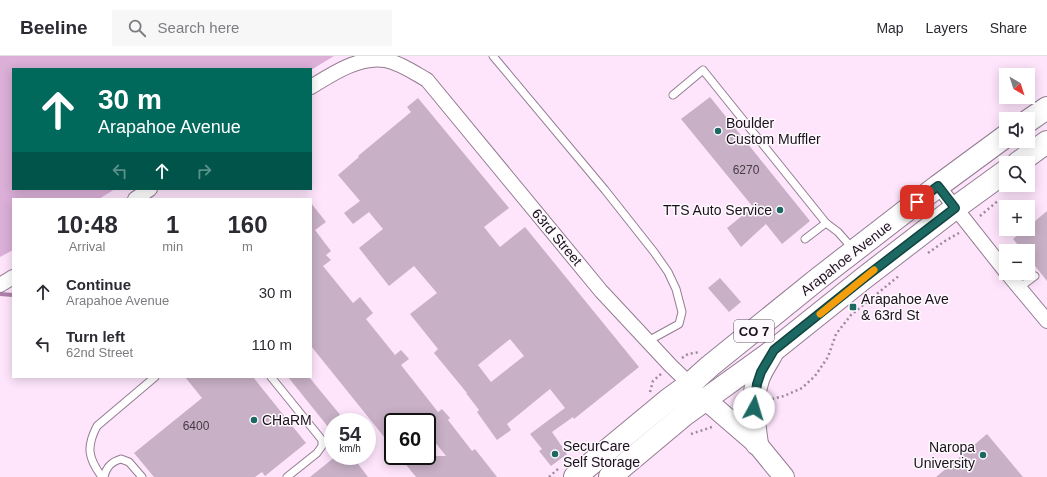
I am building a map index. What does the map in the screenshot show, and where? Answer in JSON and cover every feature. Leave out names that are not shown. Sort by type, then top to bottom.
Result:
[{"type":"main road","points":[[1035,116],[1047,108]]},
{"type":"main road","name":"Arapahoe Avenue","points":[[690,384],[710,366],[854,251],[999,141]]},
{"type":"main road","points":[[1028,156],[1047,142]]},
{"type":"main road","name":"Arapahoe Avenue","points":[[706,400],[774,350],[955,208],[999,176]]},
{"type":"main road","points":[[757,444],[753,422],[754,400],[761,372],[774,350]]},
{"type":"main road","name":"CO 7","points":[[575,477],[668,400],[690,384]]},
{"type":"main road","name":"CO 7","points":[[610,477],[684,415],[706,400]]},
{"type":"street","name":"63rd Street","points":[[312,86],[346,66],[368,60],[384,60],[401,65],[427,80],[601,291],[706,400],[757,444],[784,477]]},
{"type":"street","points":[[938,186],[999,263]]},
{"type":"street","points":[[136,198],[148,190]]},
{"type":"street","points":[[0,285],[12,278]]},
{"type":"street","points":[[1012,280],[1047,321]]},
{"type":"lane","points":[[493,56],[605,190],[668,272],[676,289],[682,312],[679,324],[648,341]]},
{"type":"lane","points":[[673,95],[703,70],[826,223],[838,232],[854,251]]},
{"type":"lane","points":[[805,240],[826,223]]},
{"type":"lane","points":[[1019,288],[1030,280]]},
{"type":"lane","points":[[142,477],[128,462],[121,459],[114,461],[108,466],[103,477],[91,461],[90,448],[92,437],[97,426],[154,378]]},
{"type":"lane","points":[[271,378],[322,440],[322,446],[317,453],[287,477]]},
{"type":"path","points":[[924,256],[969,226],[1003,196]]},
{"type":"path","points":[[754,400],[764,401],[784,396],[802,388],[815,376],[828,357],[836,334],[851,315],[900,274]]},
{"type":"path","points":[[688,436],[694,432],[712,427],[724,414]]},
{"type":"shaded area","points":[[0,56],[334,56],[312,69],[312,68],[12,68],[12,190],[113,190],[101,198],[12,198],[12,251],[0,257]]},
{"type":"building","points":[[710,97],[810,221],[782,244],[766,224],[741,247],[727,228],[753,207],[681,119]]},
{"type":"building","points":[[418,98],[509,208],[484,227],[500,247],[525,227],[639,367],[574,419],[573,417],[552,432],[567,454],[551,466],[539,451],[542,449],[530,434],[565,408],[550,389],[507,424],[511,430],[497,440],[477,412],[479,410],[467,393],[434,353],[438,349],[410,314],[437,293],[414,266],[389,286],[359,248],[383,229],[369,212],[353,224],[344,213],[360,201],[338,175],[359,157],[358,156],[411,112],[407,107]],"holes":[[[510,339],[524,356],[491,382],[478,365]]]},
{"type":"building","points":[[312,204],[326,222],[315,230],[331,251],[326,255],[331,260],[323,266],[353,303],[360,297],[373,313],[366,319],[395,355],[401,350],[409,359],[401,365],[438,412],[442,409],[450,418],[448,420],[472,451],[475,449],[497,477],[416,477],[406,465],[436,465],[436,456],[446,456],[436,443],[436,413],[384,413],[384,437],[376,427],[376,413],[365,413],[312,347]]},
{"type":"building","points":[[1047,211],[1047,281],[1035,266],[1035,244],[1017,244],[1013,239],[1017,236],[1035,236],[1035,221]]},
{"type":"building","points":[[720,278],[741,302],[729,312],[708,288]]},
{"type":"building","points":[[186,378],[254,378],[306,443],[265,476],[262,472],[255,477],[154,477],[134,453],[202,398]]},
{"type":"building","points":[[289,378],[310,378],[339,413],[324,413],[324,422]]},
{"type":"building","name":"Naropa University","points":[[987,434],[1023,477],[936,477]]},
{"type":"building","points":[[325,465],[359,465],[368,477],[310,477]]},
{"type":"waterway","points":[[0,294],[12,295]]},
{"type":"slow traffic","points":[[820,314],[874,270]]},
{"type":"place","name":"Boulder Custom Muffler","points":[[718,131]]},
{"type":"place","name":"TTS Auto Service","points":[[780,210]]},
{"type":"place","name":"Arapahoe Ave & 63rd St","points":[[853,307]]},
{"type":"place","name":"CHaRM","points":[[254,420]]},
{"type":"place","name":"SecurCare Self Storage","points":[[555,454]]},
{"type":"place","name":"Naropa University","points":[[983,455]]},
{"type":"route","points":[[754,408],[757,384],[761,372],[774,350],[955,208],[938,186],[917,202]]}]
